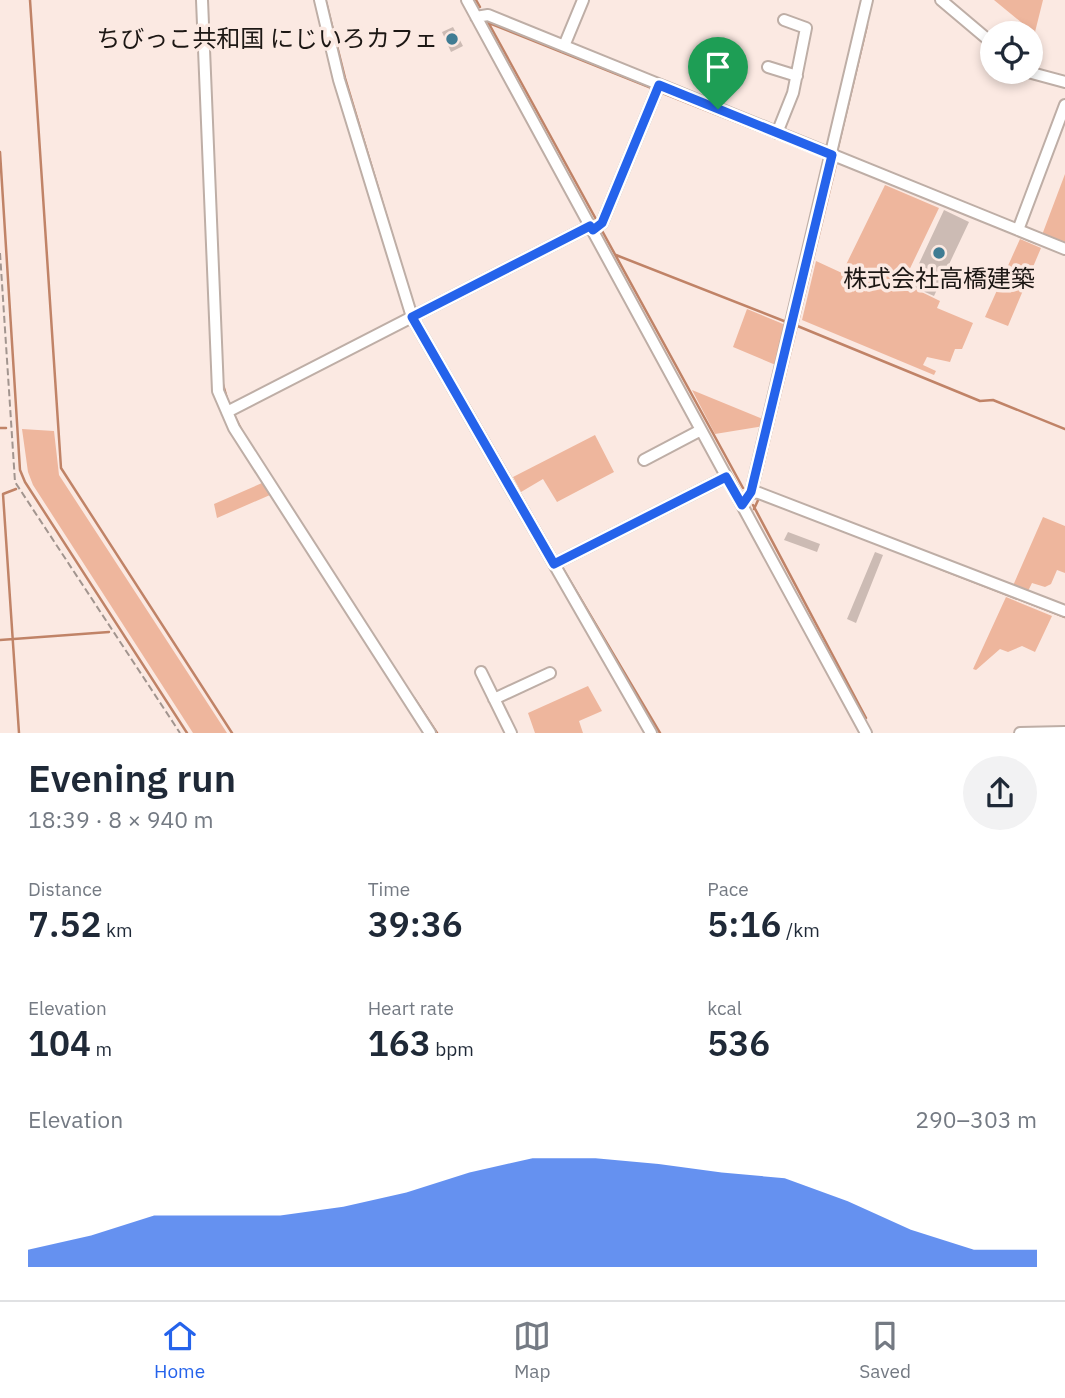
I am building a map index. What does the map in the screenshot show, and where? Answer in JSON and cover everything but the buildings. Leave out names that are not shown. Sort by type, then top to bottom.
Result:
[{"type":"street","points":[[202,0],[218,391],[430,733]]},
{"type":"street","points":[[320,0],[339,80],[412,317],[558,562],[651,733]]},
{"type":"street","points":[[467,0],[866,733]]},
{"type":"street","points":[[564,46],[583,0]]},
{"type":"street","points":[[742,505],[755,492],[867,0]]},
{"type":"street","points":[[941,0],[980,33]]},
{"type":"street","points":[[476,17],[488,15],[1065,249]]},
{"type":"street","points":[[777,133],[793,93],[806,27],[784,20]]},
{"type":"street","points":[[768,67],[797,76]]},
{"type":"street","points":[[1043,76],[1065,82]]},
{"type":"street","points":[[230,411],[602,223],[659,85]]},
{"type":"street","points":[[1018,230],[1065,105]]},
{"type":"street","points":[[644,460],[701,430]]},
{"type":"street","points":[[558,562],[726,477]]},
{"type":"street","points":[[755,492],[1065,611]]},
{"type":"street","points":[[481,672],[511,733]]},
{"type":"street","points":[[495,699],[550,673]]},
{"type":"street","points":[[1020,733],[1065,732]]},
{"type":"path","points":[[0,253],[15,482],[180,733]]},
{"type":"shaded area","points":[[994,0],[1043,0],[1038,21],[1020,21]]},
{"type":"shaded area","points":[[1065,174],[1065,245],[1042,235]]},
{"type":"shaded area","points":[[885,185],[939,208],[903,283],[940,301],[937,308],[973,323],[962,349],[955,349],[950,362],[927,357],[923,365],[936,371],[934,375],[802,320],[816,261],[842,273]]},
{"type":"shaded area","points":[[1020,239],[1041,248],[1008,326],[985,317]]},
{"type":"shaded area","points":[[747,309],[788,326],[778,366],[733,347]]},
{"type":"shaded area","points":[[692,390],[765,420],[764,426],[715,434]]},
{"type":"shaded area","points":[[22,429],[54,431],[59,475],[227,733],[193,733],[33,485],[28,472]]},
{"type":"shaded area","points":[[595,435],[614,472],[557,502],[543,479],[521,492],[513,477]]},
{"type":"shaded area","points":[[262,483],[270,495],[217,518],[214,504]]},
{"type":"shaded area","points":[[1043,517],[1065,526],[1065,573],[1057,570],[1051,584],[1045,587],[1032,583],[1027,593],[1012,588]]},
{"type":"shaded area","points":[[1006,597],[1052,616],[1035,652],[1022,646],[1008,652],[1000,649],[976,670],[973,669]]},
{"type":"shaded area","points":[[588,686],[602,711],[579,721],[583,733],[535,733],[528,713]]},
{"type":"waterway","points":[[30,0],[61,468],[232,733]]},
{"type":"waterway","points":[[476,0],[480,7]]},
{"type":"waterway","points":[[326,2],[345,78],[408,288]]},
{"type":"waterway","points":[[488,22],[597,221]]},
{"type":"waterway","points":[[489,23],[654,89]]},
{"type":"waterway","points":[[837,151],[867,25]]},
{"type":"waterway","points":[[660,92],[826,158]]},
{"type":"waterway","points":[[0,152],[20,470],[25,482],[187,733]]},
{"type":"waterway","points":[[757,491],[837,160]]},
{"type":"waterway","points":[[600,227],[743,488]]},
{"type":"waterway","points":[[1019,236],[1036,243]]},
{"type":"waterway","points":[[616,255],[789,323]]},
{"type":"waterway","points":[[795,325],[980,401],[993,400],[1065,429]]},
{"type":"waterway","points":[[222,381],[228,402]]},
{"type":"waterway","points":[[468,403],[557,558]]},
{"type":"waterway","points":[[232,411],[243,433]]},
{"type":"waterway","points":[[0,428],[6,428]]},
{"type":"waterway","points":[[16,489],[3,494],[19,733]]},
{"type":"waterway","points":[[754,509],[759,498]]},
{"type":"waterway","points":[[753,505],[866,718]]},
{"type":"waterway","points":[[560,564],[660,733]]},
{"type":"waterway","points":[[941,569],[1065,617]]},
{"type":"waterway","points":[[0,640],[109,632]]},
{"type":"waterway","points":[[414,698],[437,733]]},
{"type":"place","name":"ちびっこ共和国 にじいろカフェ","points":[[452,39]]},
{"type":"place","name":"株式会社高橋建築","points":[[939,253]]},
{"type":"route","points":[[659,85],[718,109],[832,155],[751,492],[742,505],[726,477],[554,564],[412,317],[590,226],[593,230],[602,223],[659,85]]}]
